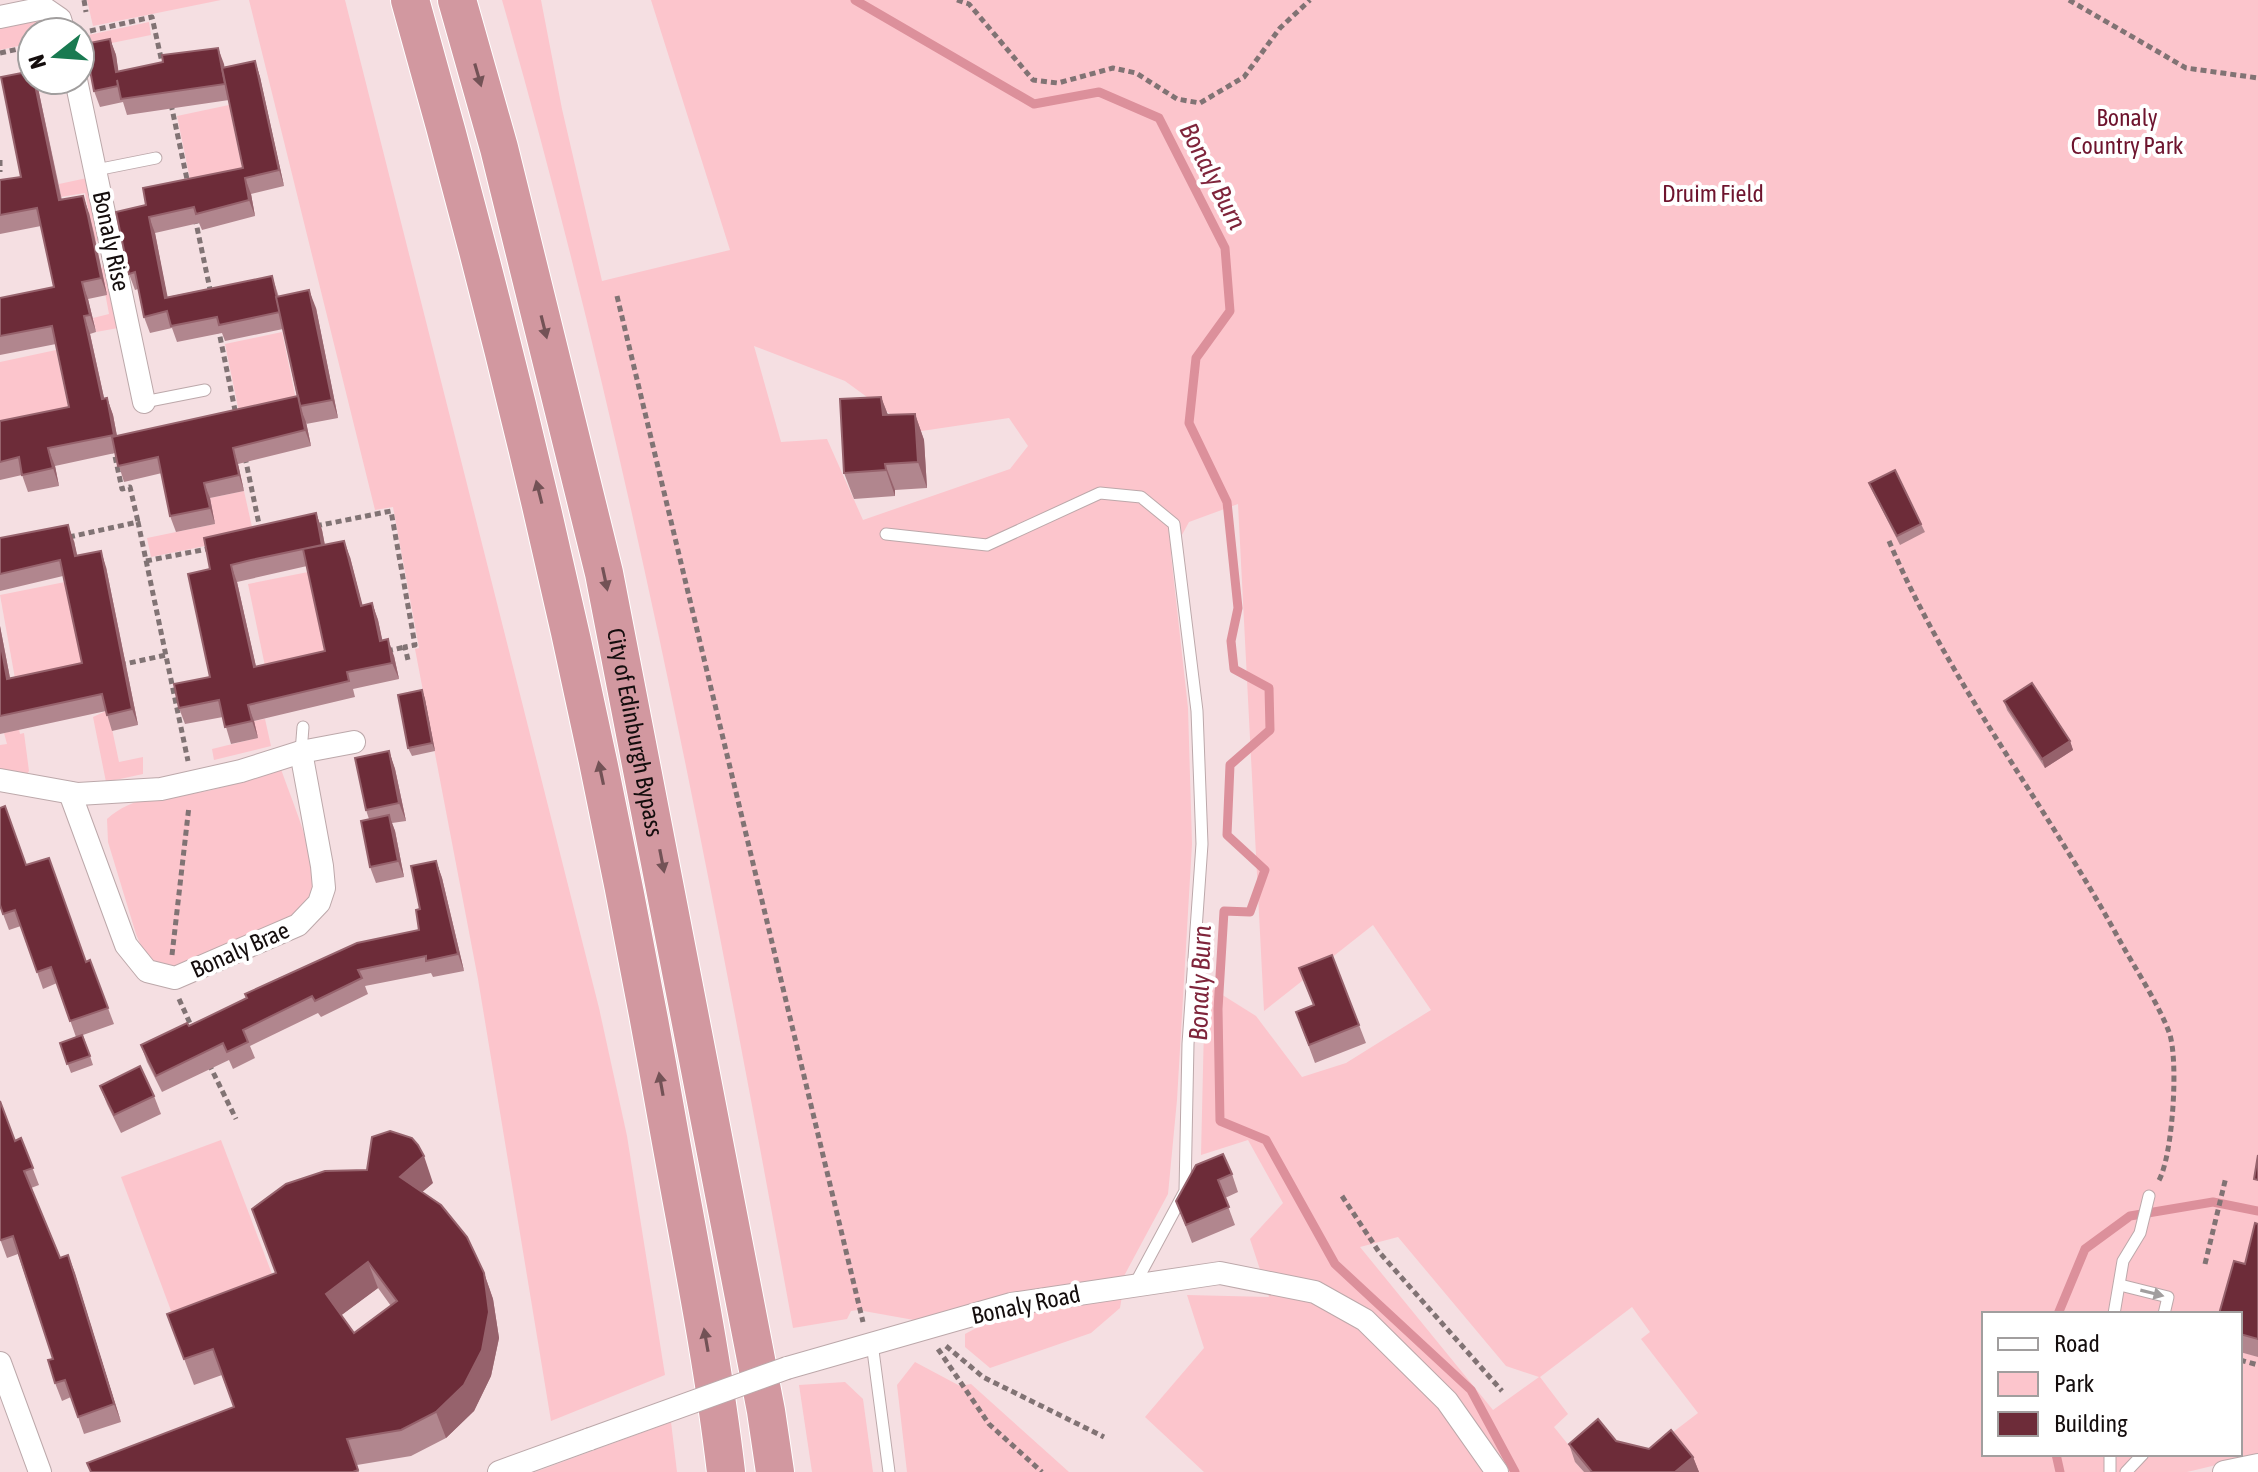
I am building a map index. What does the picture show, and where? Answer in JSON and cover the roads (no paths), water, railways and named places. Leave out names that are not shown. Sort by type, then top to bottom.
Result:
[{"type":"highway","name":"City of Edinburgh Bypass","points":[[410,0],[458,170],[564,595],[644,989],[726,1472]]},
{"type":"highway","name":"City of Edinburgh Bypass","points":[[457,0],[499,148],[604,573],[764,1396],[775,1472]]},
{"type":"street","points":[[0,17],[44,8],[56,16]]},
{"type":"street","name":"Bonaly Rise","points":[[80,96],[144,402]]},
{"type":"street","points":[[0,780],[70,793],[161,789],[301,752],[354,742]]},
{"type":"street","name":"Bonaly Brae","points":[[70,793],[126,945],[147,971],[169,978],[187,975],[298,925],[319,903],[324,888],[322,866],[301,752]]},
{"type":"street","name":"Bonaly Road","points":[[499,1472],[787,1368],[1011,1304],[1220,1273],[1315,1292],[1365,1320],[1447,1401],[1497,1472]]},
{"type":"street","points":[[0,1363],[40,1472]]},
{"type":"street","points":[[2224,1472],[2258,1465]]},
{"type":"lane","points":[[96,170],[156,158]]},
{"type":"lane","points":[[144,402],[205,390]]},
{"type":"lane","points":[[886,534],[987,545],[1100,493],[1141,497],[1174,524],[1197,711],[1202,844],[1188,1044],[1185,1191],[1135,1284]]},
{"type":"lane","points":[[301,752],[303,727]]},
{"type":"lane","points":[[2114,1312],[2123,1261],[2140,1233],[2149,1196]]},
{"type":"lane","points":[[2120,1285],[2168,1297],[2164,1312]]},
{"type":"lane","points":[[872,1343],[889,1472]]},
{"type":"lane","points":[[2126,1472],[2141,1456]]},
{"type":"waterway","name":"Bonaly Burn","points":[[855,0],[1034,104],[1099,92],[1159,118],[1225,248],[1230,311],[1196,358],[1189,423],[1227,502],[1238,608],[1231,641],[1234,669],[1269,688],[1270,730],[1230,765],[1227,835],[1265,870],[1250,912],[1224,911],[1218,1009],[1220,1121],[1266,1140],[1335,1264],[1471,1390],[1515,1472]]},
{"type":"waterway","points":[[2059,1312],[2085,1249],[2130,1216],[2213,1202],[2258,1211]]},
{"type":"waterway","points":[[2056,1456],[2060,1472]]},
{"type":"park label","name":"Bonaly Country Park","points":[[2127,132]]},
{"type":"park label","name":"Druim Field","points":[[1713,194]]}]
